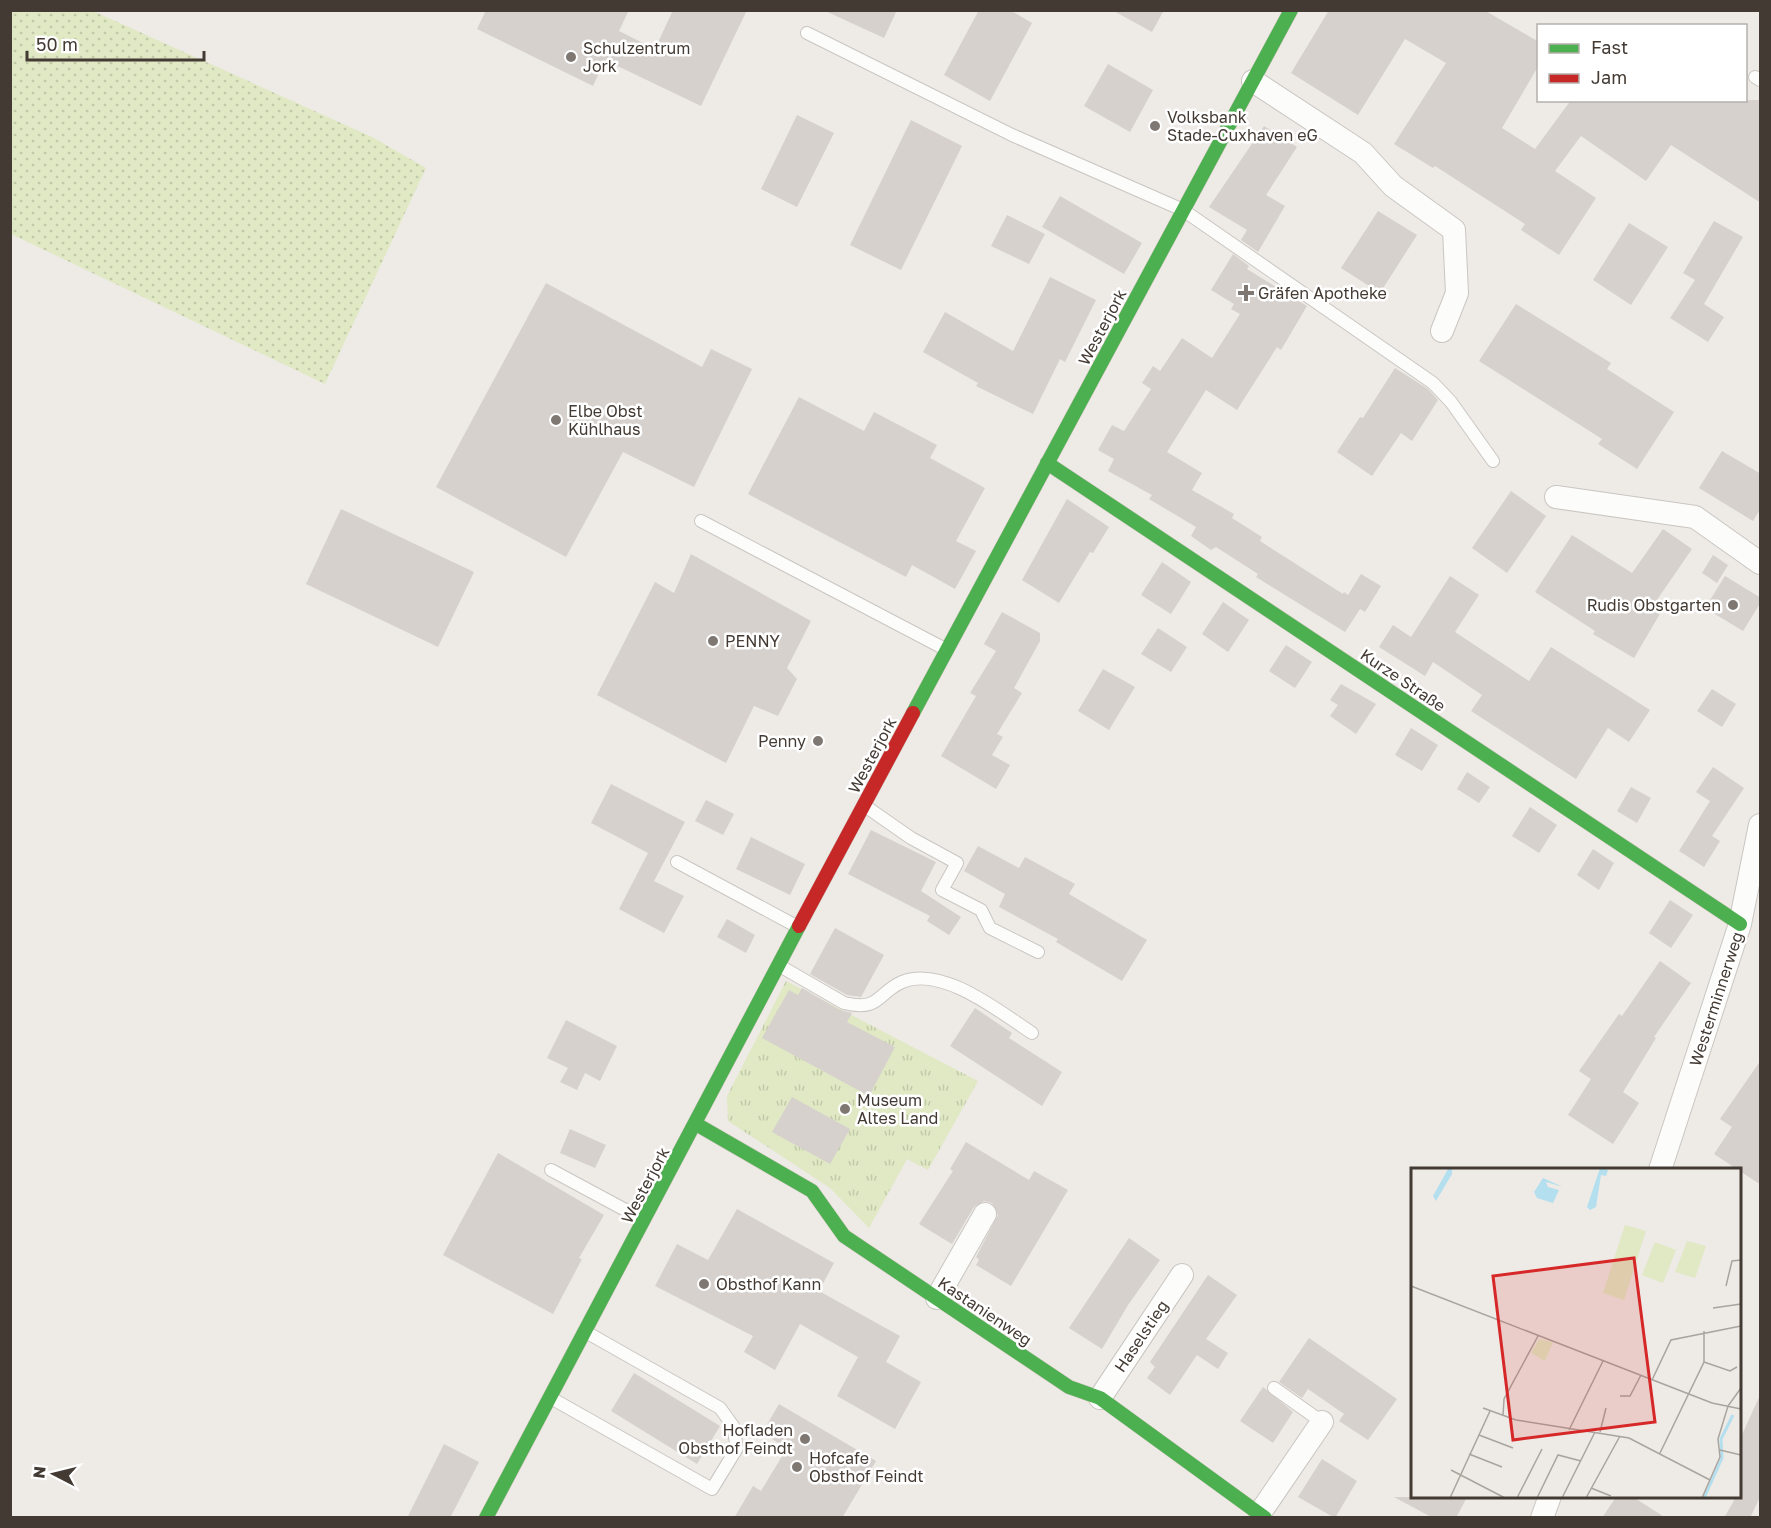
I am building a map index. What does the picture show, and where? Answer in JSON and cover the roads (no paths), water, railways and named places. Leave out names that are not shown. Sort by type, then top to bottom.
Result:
[{"type":"main road","name":"Westerjork","points":[[486,1518],[864,805],[1291,10]]},
{"type":"main road","name":"Kurze Straße","points":[[1047,463],[1740,924]]},
{"type":"main road","name":"Kastanienweg","points":[[696,1124],[812,1191],[844,1236],[1069,1387],[1100,1398],[1262,1515]]},
{"type":"street","points":[[1253,81],[1363,153],[1393,186],[1454,230],[1457,293],[1442,331]]},
{"type":"street","points":[[1556,497],[1695,517],[1761,563]]},
{"type":"street","name":"Westerminnerweg","points":[[1661,1168],[1740,924],[1761,825]]},
{"type":"street","points":[[937,1298],[985,1214]]},
{"type":"street","name":"Haselstieg","points":[[1100,1398],[1182,1275]]},
{"type":"street","points":[[1262,1515],[1322,1422]]},
{"type":"street","points":[[1542,1518],[1551,1498]]},
{"type":"lane","points":[[807,33],[1012,135],[1183,210],[1433,383],[1451,402],[1493,461]]},
{"type":"lane","points":[[701,521],[947,650]]},
{"type":"lane","points":[[864,805],[911,838],[957,863],[942,890],[981,910],[990,928],[1038,952]]},
{"type":"lane","points":[[677,862],[799,927]]},
{"type":"lane","points":[[779,965],[844,1003],[854,1005],[879,1001],[903,981],[922,979],[944,981],[1032,1033]]},
{"type":"lane","points":[[551,1170],[645,1220]]},
{"type":"lane","points":[[551,1398],[712,1489],[737,1448],[733,1426],[720,1408],[586,1332]]},
{"type":"lane","points":[[1274,1388],[1322,1422]]},
{"type":"place","name":"Schulzentrum Jork","points":[[571,57]]},
{"type":"place","name":"Volksbank Stade-Cuxhaven eG","points":[[1155,126]]},
{"type":"place","name":"Gräfen Apotheke","points":[[1246,293]]},
{"type":"place","name":"Elbe Obst Kühlhaus","points":[[556,420]]},
{"type":"place","name":"Rudis Obstgarten","points":[[1733,605]]},
{"type":"place","name":"PENNY","points":[[713,641]]},
{"type":"place","name":"Penny","points":[[818,741]]},
{"type":"place","name":"Museum Altes Land","points":[[845,1109]]},
{"type":"place","name":"Obsthof Kann","points":[[704,1284]]},
{"type":"place","name":"Hofladen Obsthof Feindt","points":[[805,1439]]},
{"type":"place","name":"Hofcafe Obsthof Feindt","points":[[797,1467]]}]
